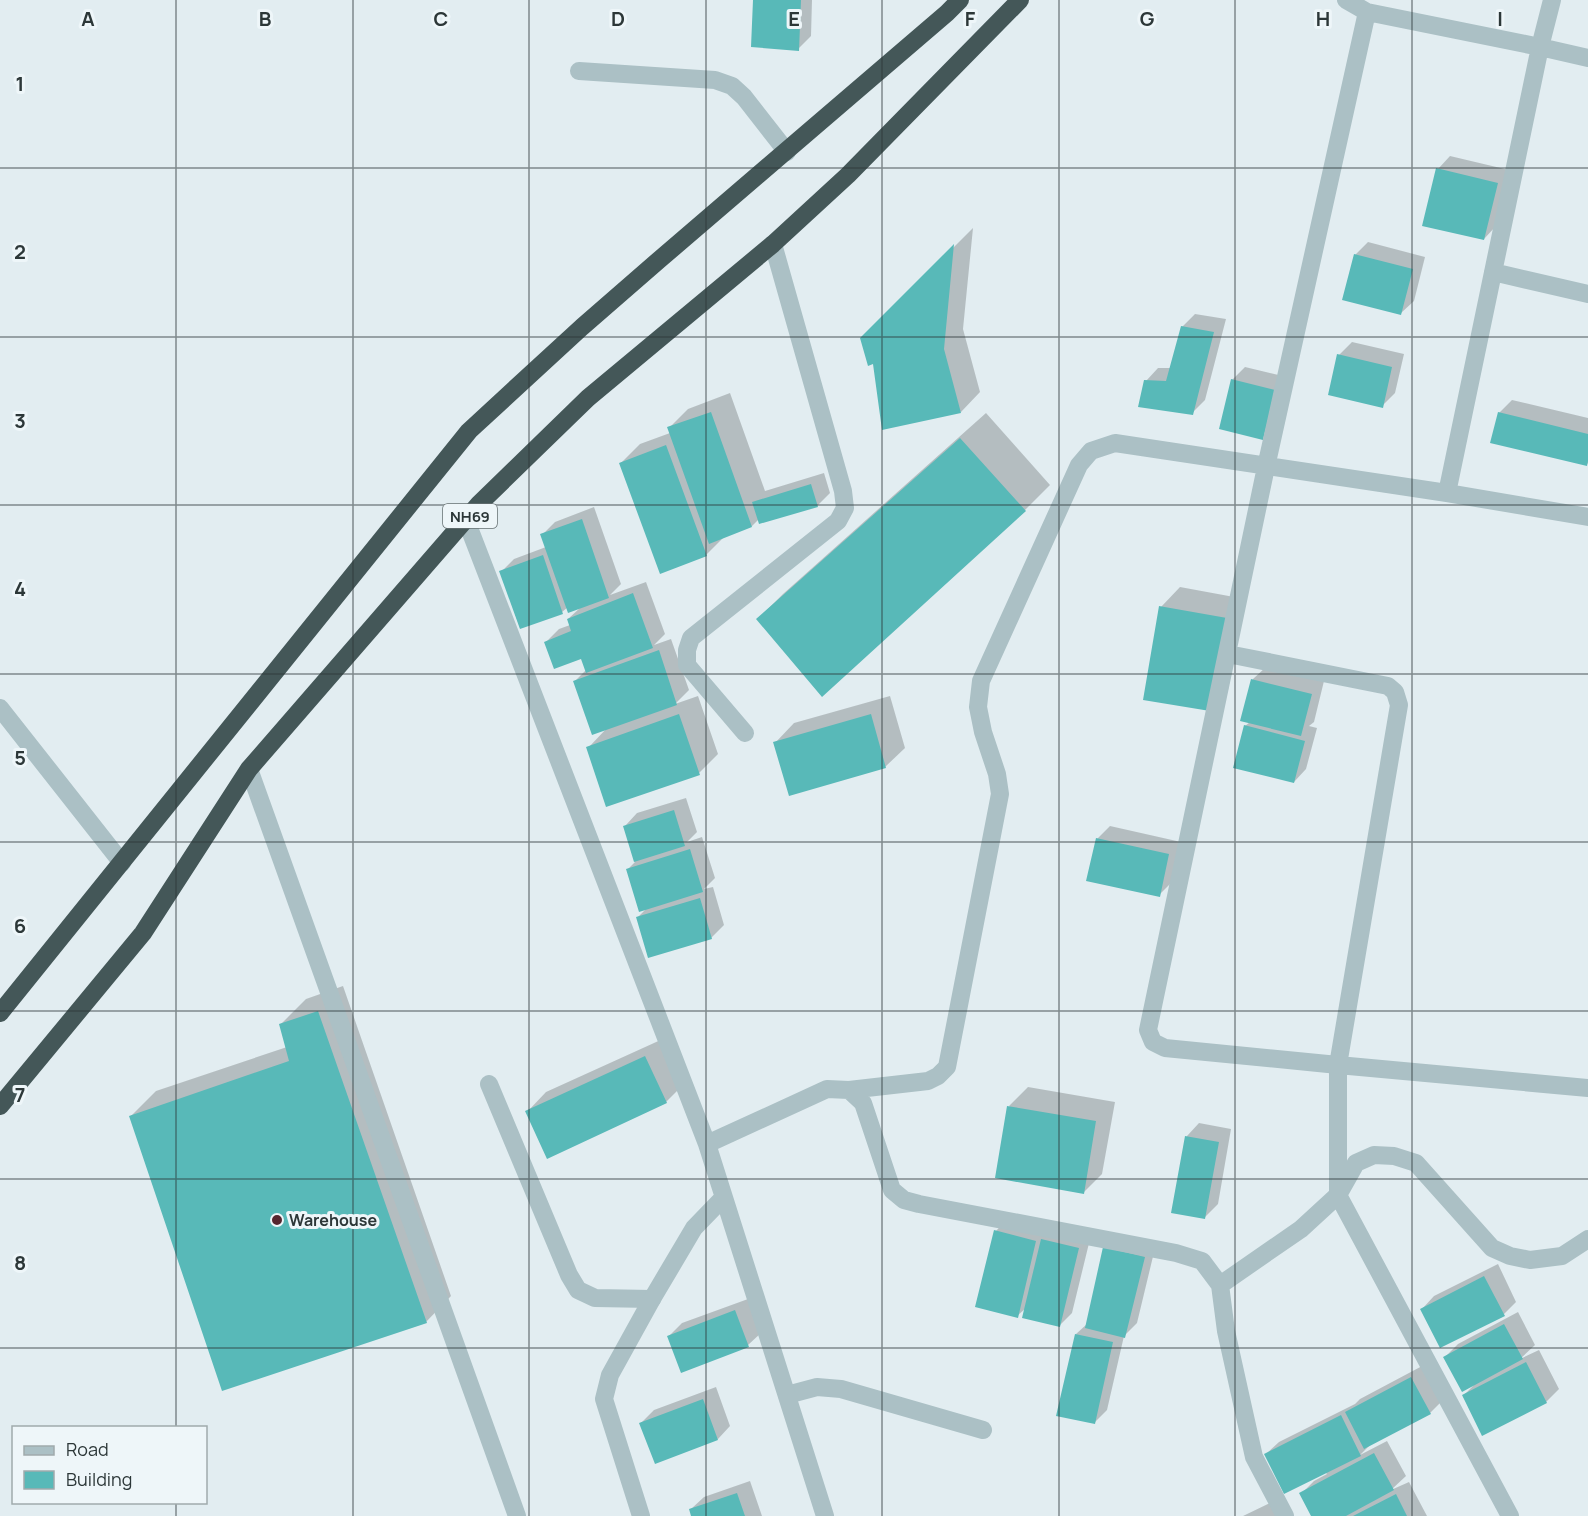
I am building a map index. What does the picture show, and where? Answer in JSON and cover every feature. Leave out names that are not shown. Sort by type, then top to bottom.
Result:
[{"type":"highway","points":[[0,1013],[469,431],[582,327],[960,0]]},
{"type":"highway","name":"NH69","points":[[0,1106],[143,933],[249,769],[479,504],[588,398],[772,244],[848,175],[1020,0]]},
{"type":"street","points":[[1346,0],[1367,12],[1540,46],[1588,58]]},
{"type":"street","points":[[1447,493],[1540,46],[1552,0]]},
{"type":"street","points":[[1367,12],[1266,467],[1148,1030],[1153,1042],[1165,1048],[1588,1088]]},
{"type":"street","points":[[579,71],[714,80],[732,86],[744,97],[787,152]]},
{"type":"street","points":[[745,733],[687,665],[687,650],[691,638],[838,521],[845,508],[843,491],[772,244]]},
{"type":"street","points":[[1493,272],[1588,294]]},
{"type":"street","points":[[707,1144],[827,1089],[849,1090],[928,1081],[938,1076],[947,1067],[1000,794],[998,774],[983,732],[978,707],[981,681],[1079,465],[1091,451],[1115,443],[1447,493],[1588,517]]},
{"type":"street","points":[[466,520],[707,1144],[825,1516]]},
{"type":"street","points":[[1228,654],[1388,686],[1395,692],[1399,705],[1338,1065],[1338,1195],[1510,1516]]},
{"type":"street","points":[[0,708],[122,863]]},
{"type":"street","points":[[249,769],[517,1516]]},
{"type":"street","points":[[489,1084],[569,1275],[578,1290],[595,1299],[652,1299]]},
{"type":"street","points":[[849,1090],[863,1103],[892,1190],[904,1200],[1176,1253],[1202,1261],[1220,1285],[1226,1331],[1254,1457],[1285,1516]]},
{"type":"street","points":[[1220,1285],[1301,1229],[1338,1195],[1356,1163],[1374,1155],[1394,1155],[1416,1163],[1492,1248],[1510,1256],[1530,1260],[1562,1256],[1588,1239]]},
{"type":"street","points":[[641,1516],[604,1399],[610,1376],[694,1228],[724,1197]]},
{"type":"street","points":[[787,1395],[817,1387],[841,1389],[983,1430]]},
{"type":"building","points":[[753,0],[801,0],[799,51],[751,47]]},
{"type":"building","points":[[1436,168],[1498,183],[1484,240],[1422,226]]},
{"type":"building","points":[[954,244],[944,349],[961,413],[882,430],[873,364],[868,366],[860,338]]},
{"type":"building","points":[[1354,254],[1413,269],[1401,315],[1342,300]]},
{"type":"building","points":[[1181,326],[1214,332],[1193,415],[1138,407],[1144,380],[1166,381]]},
{"type":"building","points":[[1337,354],[1392,367],[1383,408],[1328,395]]},
{"type":"building","points":[[1231,379],[1275,390],[1263,440],[1219,429]]},
{"type":"building","points":[[711,412],[752,527],[709,544],[667,427]]},
{"type":"building","points":[[1498,412],[1588,434],[1587,466],[1490,443]]},
{"type":"building","points":[[960,438],[1026,511],[822,697],[756,619]]},
{"type":"building","points":[[666,445],[707,556],[660,574],[619,463]]},
{"type":"building","points":[[811,484],[818,507],[759,524],[752,502]]},
{"type":"building","points":[[582,519],[609,598],[568,613],[540,534]]},
{"type":"building","points":[[543,555],[563,614],[520,629],[499,571]]},
{"type":"building","points":[[633,593],[653,648],[586,673],[581,659],[554,669],[544,642],[571,631],[567,619]]},
{"type":"building","points":[[1159,606],[1227,618],[1210,711],[1143,700]]},
{"type":"building","points":[[659,650],[677,705],[592,735],[573,681]]},
{"type":"building","points":[[1251,679],[1312,694],[1301,736],[1240,721]]},
{"type":"building","points":[[679,714],[700,775],[606,807],[586,747]]},
{"type":"building","points":[[871,714],[886,768],[789,796],[773,742]]},
{"type":"building","points":[[1244,725],[1305,741],[1294,783],[1233,768]]},
{"type":"building","points":[[674,810],[685,846],[634,862],[623,826]]},
{"type":"building","points":[[1096,838],[1169,854],[1160,897],[1086,881]]},
{"type":"building","points":[[690,849],[703,892],[639,912],[626,869]]},
{"type":"building","points":[[700,898],[712,939],[648,958],[636,917]]},
{"type":"building","name":"Warehouse","points":[[318,1011],[427,1323],[222,1391],[129,1116],[289,1061],[279,1024]]},
{"type":"building","points":[[645,1056],[667,1103],[547,1159],[525,1111]]},
{"type":"building","points":[[1007,1106],[1096,1121],[1084,1194],[995,1178]]},
{"type":"building","points":[[1185,1136],[1219,1142],[1205,1219],[1171,1213]]},
{"type":"building","points":[[994,1230],[1036,1241],[1018,1318],[975,1307]]},
{"type":"building","points":[[1041,1239],[1079,1248],[1060,1327],[1022,1318]]},
{"type":"building","points":[[1103,1247],[1145,1257],[1125,1338],[1085,1328]]},
{"type":"building","points":[[1484,1276],[1505,1316],[1440,1348],[1420,1309]]},
{"type":"building","points":[[735,1310],[749,1347],[681,1373],[667,1336]]},
{"type":"building","points":[[1504,1324],[1523,1359],[1462,1392],[1443,1357]]},
{"type":"building","points":[[1075,1334],[1113,1342],[1095,1424],[1056,1416]]},
{"type":"building","points":[[1526,1362],[1547,1403],[1482,1436],[1462,1395]]},
{"type":"building","points":[[1411,1377],[1431,1414],[1364,1449],[1345,1412]]},
{"type":"building","points":[[703,1399],[718,1440],[655,1464],[639,1423]]},
{"type":"building","points":[[1341,1415],[1361,1456],[1284,1494],[1264,1454]]},
{"type":"building","points":[[1374,1453],[1394,1490],[1346,1516],[1311,1516],[1299,1493]]},
{"type":"building","points":[[737,1493],[745,1516],[691,1516],[689,1509]]},
{"type":"building","points":[[1396,1494],[1407,1516],[1353,1516]]},
{"type":"place","name":"Warehouse","points":[[277,1220]]}]
